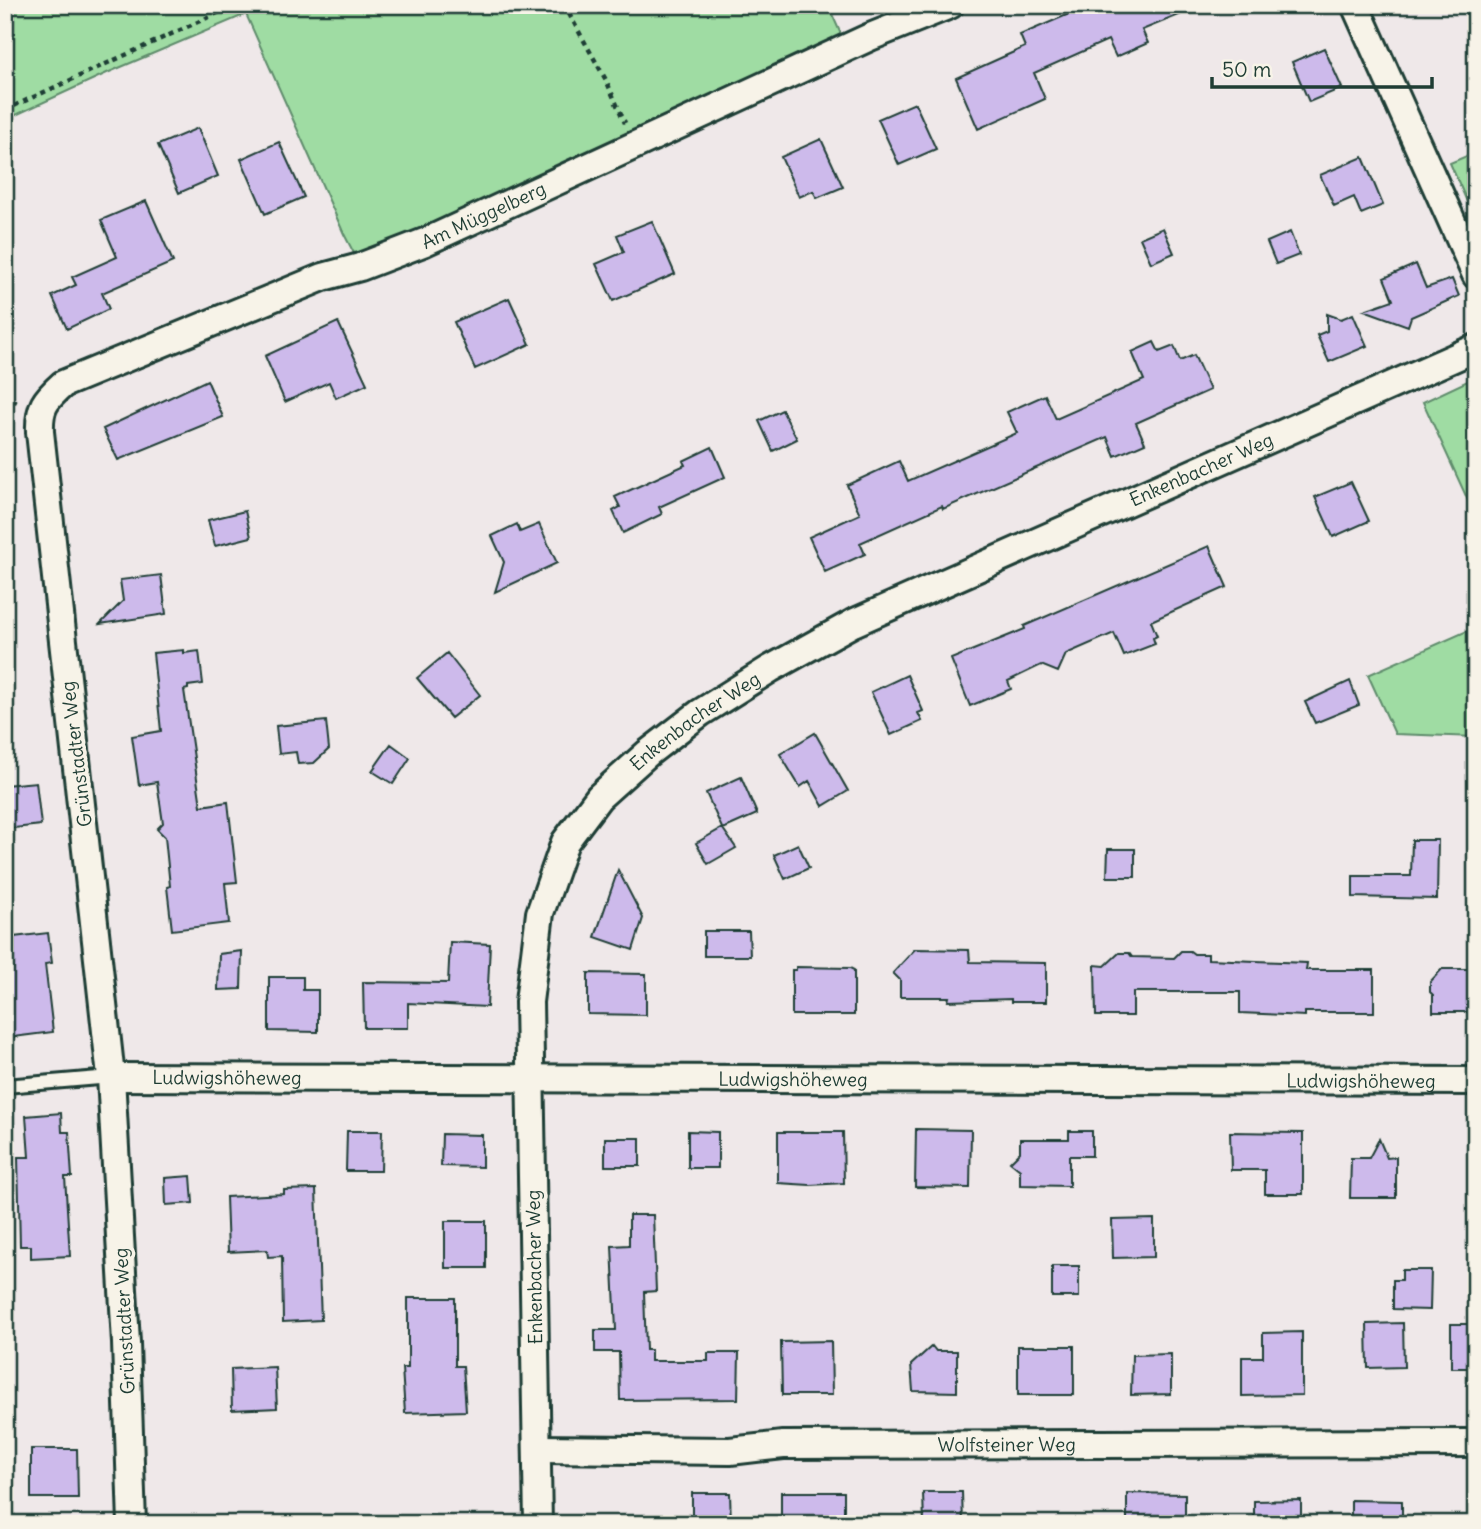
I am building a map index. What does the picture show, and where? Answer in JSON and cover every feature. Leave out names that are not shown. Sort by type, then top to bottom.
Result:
[{"type":"street","name":"Am Müggelberg","points":[[40,432],[39,414],[46,401],[63,384],[323,277],[360,267],[425,242],[870,37],[950,5]]},
{"type":"street","points":[[1355,5],[1476,275]]},
{"type":"street","name":"Enkenbacher Weg","points":[[538,1524],[529,1002],[541,913],[565,842],[599,797],[648,753],[694,718],[770,668],[853,623],[1476,348]]},
{"type":"street","name":"Grünstadter Weg","points":[[40,432],[111,1077],[126,1343],[132,1524]]},
{"type":"street","name":"Ludwigshöheweg","points":[[111,1077],[1476,1081]]},
{"type":"street","name":"Wolfsteiner Weg","points":[[538,1449],[730,1451],[783,1444],[1476,1443]]},
{"type":"lane","points":[[5,1086],[111,1077]]},
{"type":"path","points":[[5,110],[235,5]]},
{"type":"path","points":[[564,5],[606,80],[635,147]]},
{"type":"green space","points":[[5,5],[828,5],[844,41],[358,261],[246,14],[5,120]]},
{"type":"green space","points":[[1476,152],[1476,222],[1450,163]]},
{"type":"green space","points":[[1476,377],[1476,518],[1423,402]]},
{"type":"green space","points":[[1476,627],[1476,737],[1395,734],[1368,675]]},
{"type":"building","points":[[1090,5],[1201,6],[1142,30],[1148,43],[1116,57],[1108,40],[1034,73],[1045,99],[978,129],[956,78],[1025,47],[1020,35]]},
{"type":"building","points":[[1324,48],[1342,88],[1309,102],[1292,62]]},
{"type":"building","points":[[915,103],[936,149],[899,165],[878,119]]},
{"type":"building","points":[[198,128],[218,176],[179,193],[158,145]]},
{"type":"building","points":[[821,139],[843,187],[817,198],[813,191],[799,197],[781,157]]},
{"type":"building","points":[[279,142],[304,197],[265,214],[241,159]]},
{"type":"building","points":[[1363,157],[1383,205],[1361,214],[1354,197],[1334,206],[1320,175]]},
{"type":"building","points":[[146,201],[173,262],[102,293],[109,309],[67,329],[52,296],[76,285],[72,277],[117,257],[101,220]]},
{"type":"building","points":[[652,221],[675,274],[613,301],[596,264],[624,252],[617,235]]},
{"type":"building","points":[[1163,228],[1174,253],[1151,263],[1140,238]]},
{"type":"building","points":[[1290,232],[1299,255],[1276,264],[1267,242]]},
{"type":"building","points":[[1416,264],[1426,288],[1452,279],[1459,296],[1411,317],[1408,326],[1364,310],[1393,300],[1384,278]]},
{"type":"building","points":[[509,298],[530,344],[475,369],[454,322]]},
{"type":"building","points":[[1327,314],[1341,319],[1353,314],[1367,346],[1329,362],[1317,335],[1327,331]]},
{"type":"building","points":[[338,322],[367,384],[336,398],[329,382],[285,402],[265,356]]},
{"type":"building","points":[[1154,342],[1159,352],[1174,346],[1180,361],[1194,355],[1210,390],[1136,423],[1145,443],[1115,456],[1107,437],[860,543],[865,554],[825,572],[809,537],[860,514],[847,485],[899,461],[908,481],[1017,433],[1007,412],[1045,395],[1056,419],[1144,380],[1132,352]]},
{"type":"building","points":[[207,380],[223,417],[118,460],[103,429]]},
{"type":"building","points":[[782,410],[797,439],[773,451],[759,421]]},
{"type":"building","points":[[712,447],[725,477],[659,507],[662,514],[623,533],[613,511],[620,507],[615,497],[685,465],[683,461]]},
{"type":"building","points":[[1351,482],[1369,521],[1333,537],[1315,497]]},
{"type":"building","points":[[245,511],[251,537],[215,546],[208,520]]},
{"type":"building","points":[[517,524],[520,532],[539,524],[557,563],[495,592],[504,562],[492,536]]},
{"type":"building","points":[[1209,546],[1227,587],[1151,621],[1157,636],[1153,638],[1155,644],[1124,656],[1114,633],[1066,654],[1058,672],[1041,665],[1008,681],[1011,689],[970,706],[951,659],[1025,629],[1024,626]]},
{"type":"building","points":[[161,575],[166,614],[100,624],[123,601],[120,580]]},
{"type":"building","points":[[184,650],[184,653],[199,651],[203,684],[188,686],[188,689],[184,690],[201,806],[228,802],[237,882],[225,883],[229,923],[172,930],[165,837],[157,829],[163,823],[157,782],[139,785],[132,736],[161,731],[153,653]]},
{"type":"building","points":[[447,653],[480,695],[451,718],[417,678]]},
{"type":"building","points":[[907,675],[923,711],[918,713],[922,721],[891,735],[871,692]]},
{"type":"building","points":[[1350,681],[1359,705],[1315,723],[1305,702]]},
{"type":"building","points":[[326,721],[329,749],[314,763],[298,764],[296,752],[279,754],[276,726]]},
{"type":"building","points":[[815,733],[848,791],[823,806],[809,781],[800,787],[780,754]]},
{"type":"building","points":[[391,744],[410,758],[393,784],[372,771]]},
{"type":"building","points":[[741,777],[757,814],[723,829],[736,848],[708,864],[696,843],[722,828],[706,793]]},
{"type":"building","points":[[36,782],[41,825],[5,829],[5,785]]},
{"type":"building","points":[[1412,840],[1438,840],[1437,899],[1353,897],[1353,876],[1411,876]]},
{"type":"building","points":[[798,844],[809,868],[785,879],[774,855]]},
{"type":"building","points":[[1108,849],[1135,849],[1135,877],[1107,877]]},
{"type":"building","points":[[618,870],[643,918],[633,950],[595,937]]},
{"type":"building","points":[[704,931],[749,931],[750,956],[704,956]]},
{"type":"building","points":[[48,933],[52,963],[45,964],[53,1032],[5,1038],[5,938]]},
{"type":"building","points":[[450,942],[490,944],[487,1007],[408,1003],[408,1028],[364,1028],[363,982],[448,983]]},
{"type":"building","points":[[915,949],[969,950],[970,962],[1046,963],[1046,1002],[1011,1002],[1011,999],[948,1001],[949,997],[900,997],[900,980],[893,973]]},
{"type":"building","points":[[242,951],[241,989],[218,990],[219,954]]},
{"type":"building","points":[[1181,951],[1208,954],[1208,959],[1307,963],[1306,970],[1374,970],[1374,1012],[1305,1012],[1305,1016],[1240,1013],[1240,992],[1133,992],[1133,1016],[1096,1016],[1095,965],[1105,966],[1119,953],[1129,953],[1132,957],[1174,958]]},
{"type":"building","points":[[796,967],[854,970],[854,1015],[792,1015],[792,970],[796,970]]},
{"type":"building","points":[[1442,969],[1476,969],[1476,1012],[1433,1012],[1430,982]]},
{"type":"building","points":[[588,973],[646,974],[646,1015],[588,1014]]},
{"type":"building","points":[[269,977],[303,977],[303,990],[318,990],[318,1032],[269,1031]]},
{"type":"building","points":[[61,1113],[62,1132],[69,1132],[72,1177],[65,1177],[70,1256],[31,1258],[31,1246],[20,1246],[18,1157],[29,1157],[26,1116]]},
{"type":"building","points":[[916,1129],[971,1130],[970,1188],[915,1187]]},
{"type":"building","points":[[347,1131],[382,1131],[381,1171],[346,1171]]},
{"type":"building","points":[[688,1131],[718,1132],[718,1168],[688,1168]]},
{"type":"building","points":[[1069,1131],[1092,1131],[1092,1156],[1069,1156],[1069,1186],[1020,1185],[1020,1170],[1010,1162],[1020,1152],[1020,1139],[1069,1139]]},
{"type":"building","points":[[778,1132],[843,1132],[844,1183],[778,1183]]},
{"type":"building","points":[[1230,1132],[1303,1133],[1303,1194],[1265,1194],[1265,1170],[1231,1170]]},
{"type":"building","points":[[442,1134],[482,1135],[482,1167],[441,1166]]},
{"type":"building","points":[[605,1138],[640,1138],[640,1166],[605,1166]]},
{"type":"building","points":[[1379,1139],[1387,1158],[1396,1157],[1396,1198],[1350,1198],[1351,1158],[1369,1158]]},
{"type":"building","points":[[191,1176],[193,1203],[166,1205],[165,1178]]},
{"type":"building","points":[[316,1189],[321,1320],[283,1322],[282,1256],[268,1257],[267,1250],[228,1252],[226,1197],[284,1194],[284,1190]]},
{"type":"building","points":[[629,1215],[653,1215],[656,1291],[644,1292],[646,1350],[651,1350],[651,1361],[708,1361],[708,1353],[739,1353],[738,1399],[620,1400],[619,1352],[595,1352],[595,1330],[616,1330],[612,1246],[629,1245]]},
{"type":"building","points":[[1154,1219],[1154,1257],[1113,1258],[1112,1220]]},
{"type":"building","points":[[445,1221],[486,1221],[486,1268],[445,1268]]},
{"type":"building","points":[[1052,1266],[1079,1266],[1079,1297],[1052,1297]]},
{"type":"building","points":[[1402,1270],[1431,1270],[1430,1310],[1393,1309],[1393,1280],[1402,1280]]},
{"type":"building","points":[[408,1298],[455,1298],[455,1366],[463,1366],[466,1411],[405,1413],[402,1368],[408,1368]]},
{"type":"building","points":[[1403,1323],[1404,1367],[1368,1368],[1367,1324]]},
{"type":"building","points":[[1451,1324],[1476,1324],[1476,1368],[1451,1368]]},
{"type":"building","points":[[1302,1332],[1302,1395],[1242,1396],[1242,1357],[1263,1357],[1263,1333]]},
{"type":"building","points":[[831,1341],[832,1395],[782,1395],[781,1342]]},
{"type":"building","points":[[932,1346],[936,1351],[957,1351],[957,1392],[913,1391],[911,1365]]},
{"type":"building","points":[[1018,1346],[1074,1346],[1074,1395],[1018,1395]]},
{"type":"building","points":[[1171,1354],[1171,1394],[1131,1395],[1132,1355]]},
{"type":"building","points":[[275,1367],[277,1408],[232,1410],[231,1369]]},
{"type":"building","points":[[31,1449],[77,1449],[78,1498],[31,1498]]},
{"type":"building","points":[[781,1492],[844,1492],[844,1524],[781,1524]]},
{"type":"building","points":[[923,1492],[962,1492],[963,1524],[924,1524]]},
{"type":"building","points":[[692,1493],[730,1493],[731,1524],[692,1524]]},
{"type":"building","points":[[1127,1493],[1185,1494],[1185,1524],[1127,1524]]},
{"type":"building","points":[[1301,1500],[1301,1524],[1254,1524],[1254,1501]]},
{"type":"building","points":[[1351,1500],[1402,1501],[1402,1524],[1351,1524]]}]
